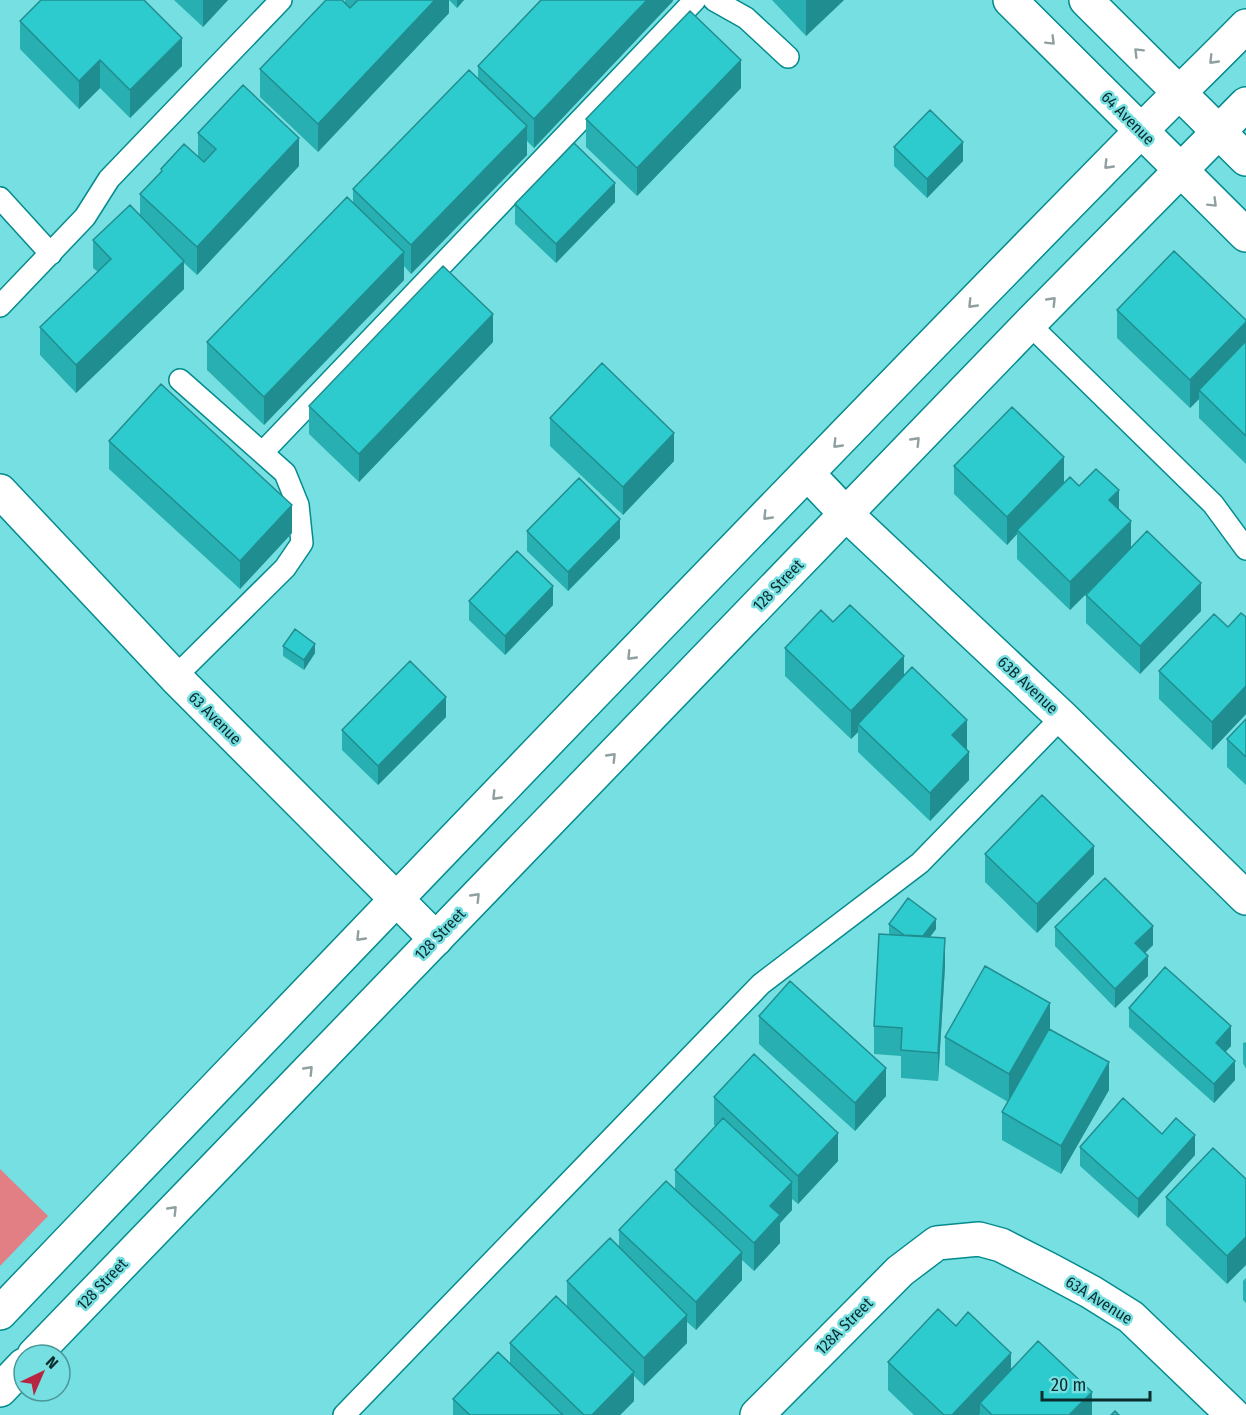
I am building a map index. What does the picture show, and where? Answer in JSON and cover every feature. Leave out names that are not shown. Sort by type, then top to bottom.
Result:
[{"type":"main road","name":"64 Avenue","points":[[1010,0],[1246,235]]},
{"type":"main road","points":[[1086,0],[1246,159]]},
{"type":"main road","points":[[0,1313],[395,900],[1141,131],[1246,26]]},
{"type":"main road","points":[[1180,170],[1246,104]]},
{"type":"main road","name":"128 Street","points":[[46,1343],[1180,170]]},
{"type":"main road","name":"63B Avenue","points":[[808,474],[846,514],[1062,717],[1246,898]]},
{"type":"main road","name":"63 Avenue","points":[[0,491],[175,677],[436,939]]},
{"type":"main road","name":"63A Avenue","points":[[937,1243],[979,1239],[1001,1245],[1091,1292],[1131,1317],[1233,1415]]},
{"type":"main road","name":"128A Street","points":[[756,1415],[900,1271],[937,1243]]},
{"type":"main road","points":[[0,1390],[12,1378]]},
{"type":"lane","points":[[0,306],[85,217],[109,179],[281,0]]},
{"type":"lane","points":[[262,452],[695,0]]},
{"type":"lane","points":[[714,0],[746,18],[788,57]]},
{"type":"lane","points":[[0,198],[51,254]]},
{"type":"lane","points":[[1029,324],[1213,504],[1246,549]]},
{"type":"lane","points":[[175,677],[285,568],[302,543],[298,505],[285,473],[180,380]]},
{"type":"lane","points":[[344,1415],[760,984],[920,863],[1062,717]]},
{"type":"shaded area","points":[[0,1169],[48,1216],[0,1266]]},
{"type":"building","points":[[41,0],[144,0],[182,38],[130,90],[100,60],[79,81],[20,21]]},
{"type":"building","points":[[326,0],[342,0],[350,8],[358,0],[435,0],[318,124],[260,69]]},
{"type":"building","points":[[541,0],[647,0],[534,119],[478,66]]},
{"type":"building","points":[[690,11],[741,60],[637,168],[586,119]]},
{"type":"building","points":[[469,70],[527,126],[411,245],[353,189]]},
{"type":"building","points":[[243,85],[299,138],[197,247],[140,194],[184,144],[204,162],[216,149],[198,133]]},
{"type":"building","points":[[930,110],[963,142],[927,179],[894,147]]},
{"type":"building","points":[[574,143],[615,183],[556,244],[515,204]]},
{"type":"building","points":[[347,197],[404,252],[264,397],[207,342]]},
{"type":"building","points":[[130,205],[184,261],[76,365],[40,327],[111,259],[93,240]]},
{"type":"building","points":[[1174,251],[1246,320],[1190,380],[1117,310]]},
{"type":"building","points":[[443,266],[493,314],[359,454],[309,406]]},
{"type":"building","points":[[1246,341],[1246,436],[1199,390]]},
{"type":"building","points":[[602,363],[674,433],[623,487],[550,418]]},
{"type":"building","points":[[161,384],[292,505],[240,561],[109,441]]},
{"type":"building","points":[[1012,407],[1064,457],[1007,517],[954,466]]},
{"type":"building","points":[[1096,469],[1119,490],[1109,500],[1131,521],[1070,582],[1017,530],[1070,477],[1079,486]]},
{"type":"building","points":[[579,478],[620,519],[568,572],[527,531]]},
{"type":"building","points":[[1147,531],[1201,583],[1140,646],[1086,595]]},
{"type":"building","points":[[517,551],[553,586],[505,636],[469,601]]},
{"type":"building","points":[[850,605],[904,656],[851,711],[785,648],[821,610],[833,622]]},
{"type":"building","points":[[1241,613],[1246,617],[1246,686],[1212,722],[1159,671],[1214,614],[1228,627]]},
{"type":"building","points":[[295,629],[315,644],[304,660],[283,646]]},
{"type":"building","points":[[410,661],[446,697],[378,766],[342,730]]},
{"type":"building","points":[[912,667],[967,720],[952,735],[969,752],[930,793],[858,724]]},
{"type":"building","points":[[1246,719],[1246,757],[1227,739]]},
{"type":"building","points":[[1042,795],[1094,846],[1037,904],[985,854]]},
{"type":"building","points":[[1105,878],[1153,926],[1135,943],[1148,956],[1115,989],[1055,927]]},
{"type":"building","points":[[908,898],[936,919],[923,936],[904,935],[889,924]]},
{"type":"building","points":[[879,934],[945,938],[938,1053],[901,1050],[902,1028],[874,1026]]},
{"type":"building","points":[[985,966],[1050,1003],[1009,1074],[945,1037]]},
{"type":"building","points":[[1165,967],[1231,1026],[1216,1043],[1235,1061],[1214,1084],[1129,1008]]},
{"type":"building","points":[[790,981],[886,1068],[855,1103],[759,1016]]},
{"type":"building","points":[[1049,1029],[1109,1062],[1061,1146],[1002,1112]]},
{"type":"building","points":[[754,1054],[838,1133],[798,1176],[714,1097]]},
{"type":"building","points":[[1123,1098],[1162,1134],[1176,1118],[1195,1135],[1138,1199],[1080,1147]]},
{"type":"building","points":[[723,1118],[792,1182],[770,1206],[780,1215],[754,1243],[675,1170]]},
{"type":"building","points":[[1213,1148],[1246,1179],[1246,1237],[1227,1256],[1166,1197]]},
{"type":"building","points":[[666,1181],[742,1252],[696,1302],[619,1230]]},
{"type":"building","points":[[610,1238],[687,1315],[644,1358],[567,1281]]},
{"type":"building","points":[[556,1296],[634,1372],[592,1415],[584,1415],[510,1343]]},
{"type":"building","points":[[938,1309],[956,1326],[968,1312],[1011,1353],[952,1415],[944,1415],[888,1362]]},
{"type":"building","points":[[1038,1341],[1092,1392],[1069,1415],[992,1415],[980,1403]]},
{"type":"building","points":[[498,1352],[563,1415],[470,1415],[453,1399]]}]
